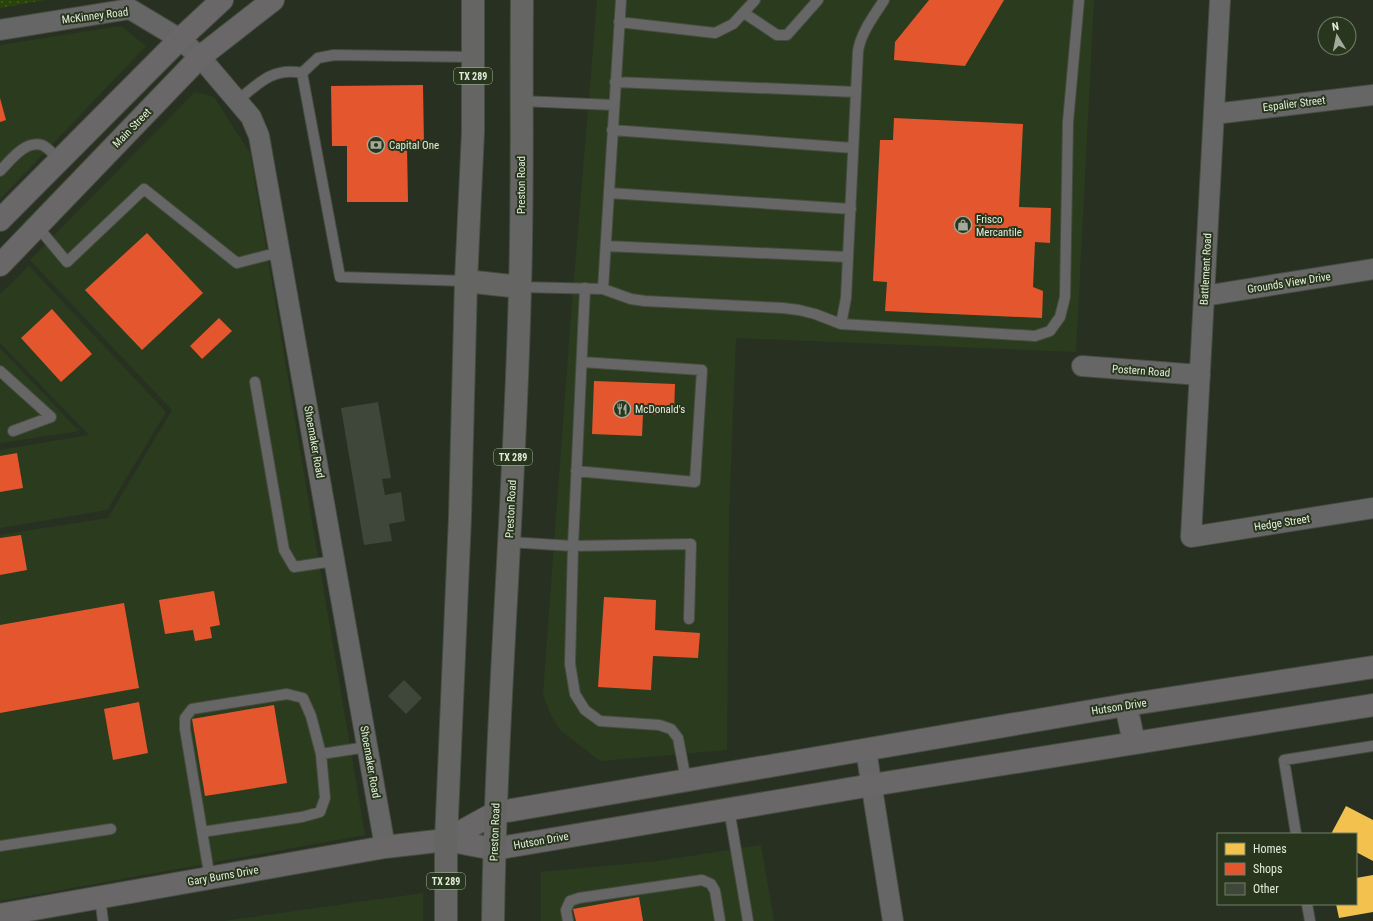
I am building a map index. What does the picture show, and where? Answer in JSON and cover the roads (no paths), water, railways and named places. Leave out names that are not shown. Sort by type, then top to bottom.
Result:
[{"type":"main road","name":"TX 289","points":[[446,921],[446,840],[460,517],[466,281],[473,132],[472,0]]},
{"type":"main road","name":"Preston Road","points":[[493,921],[495,812],[520,287],[522,0]]},
{"type":"main road","points":[[466,281],[520,287]]},
{"type":"street","points":[[0,220],[180,39],[222,0]]},
{"type":"street","name":"Main Street","points":[[0,265],[200,57],[272,0]]},
{"type":"street","name":"Battlement Road","points":[[1191,537],[1220,0]]},
{"type":"street","name":"McKinney Road","points":[[0,30],[130,9],[180,39],[200,57]]},
{"type":"street","name":"Shoemaker Road","points":[[200,57],[251,117],[260,136],[385,847]]},
{"type":"street","name":"Espalier Street","points":[[1214,114],[1373,95]]},
{"type":"street","name":"Grounds View Drive","points":[[1204,296],[1373,269]]},
{"type":"street","name":"Postern Road","points":[[1082,366],[1200,375]]},
{"type":"street","name":"Hedge Street","points":[[1191,537],[1373,508]]},
{"type":"street","name":"Hutson Drive","points":[[446,840],[495,812],[1126,706],[1373,667]]},
{"type":"street","name":"Hutson Drive","points":[[446,840],[494,849],[872,785],[1373,705]]},
{"type":"street","points":[[1126,706],[1134,743]]},
{"type":"street","points":[[866,750],[893,921]]},
{"type":"street","name":"Gary Burns Drive","points":[[0,915],[385,847],[446,840]]},
{"type":"lane","points":[[603,289],[621,0]]},
{"type":"lane","points":[[619,22],[715,33],[733,24],[755,0]]},
{"type":"lane","points":[[744,13],[777,35],[787,35],[818,0]]},
{"type":"lane","points":[[841,324],[846,298],[858,51],[860,40],[884,0]]},
{"type":"lane","points":[[520,287],[603,289],[631,299],[645,301],[782,308],[815,314],[841,324],[1035,336],[1050,331],[1060,317],[1065,297],[1068,122],[1078,0]]},
{"type":"lane","points":[[302,73],[318,58],[334,55],[473,57]]},
{"type":"lane","points":[[237,101],[267,77],[278,72],[292,71],[302,73]]},
{"type":"lane","points":[[302,73],[340,277],[466,281]]},
{"type":"lane","points":[[615,82],[856,92]]},
{"type":"lane","points":[[521,101],[614,105]]},
{"type":"lane","points":[[612,130],[853,148]]},
{"type":"lane","points":[[0,171],[20,152],[31,145],[40,144],[47,148],[59,160]]},
{"type":"lane","points":[[38,226],[67,262],[144,190],[237,263],[280,252]]},
{"type":"lane","points":[[609,193],[851,209]]},
{"type":"lane","points":[[606,246],[848,257]]},
{"type":"lane","points":[[585,288],[573,546],[570,664],[575,694],[585,710],[600,721],[660,725],[672,729],[678,738],[686,780]]},
{"type":"lane","points":[[576,471],[695,482],[702,370],[582,362]]},
{"type":"lane","points":[[0,371],[51,417],[14,431]]},
{"type":"lane","points":[[255,382],[284,550],[294,567],[334,561]]},
{"type":"lane","points":[[509,542],[573,546],[691,544],[689,619]]},
{"type":"lane","points":[[202,832],[302,817],[320,812],[325,798],[322,754],[311,716],[303,698],[288,694],[192,709],[185,718],[185,729],[202,832],[210,879]]},
{"type":"lane","points":[[1296,833],[1284,760],[1373,746]]},
{"type":"lane","points":[[322,754],[367,747]]},
{"type":"lane","points":[[729,809],[748,921]]},
{"type":"lane","points":[[0,846],[111,829]]},
{"type":"lane","points":[[568,921],[566,910],[570,901],[579,898],[702,880],[711,884],[715,891],[720,921]]},
{"type":"lane","points":[[100,898],[103,921]]},
{"type":"lane","points":[[1307,905],[1310,921]]},
{"type":"place","name":"Capital One","points":[[376,145]]},
{"type":"place","name":"Frisco Mercantile","points":[[963,225]]},
{"type":"place","name":"McDonald's","points":[[622,409]]}]
